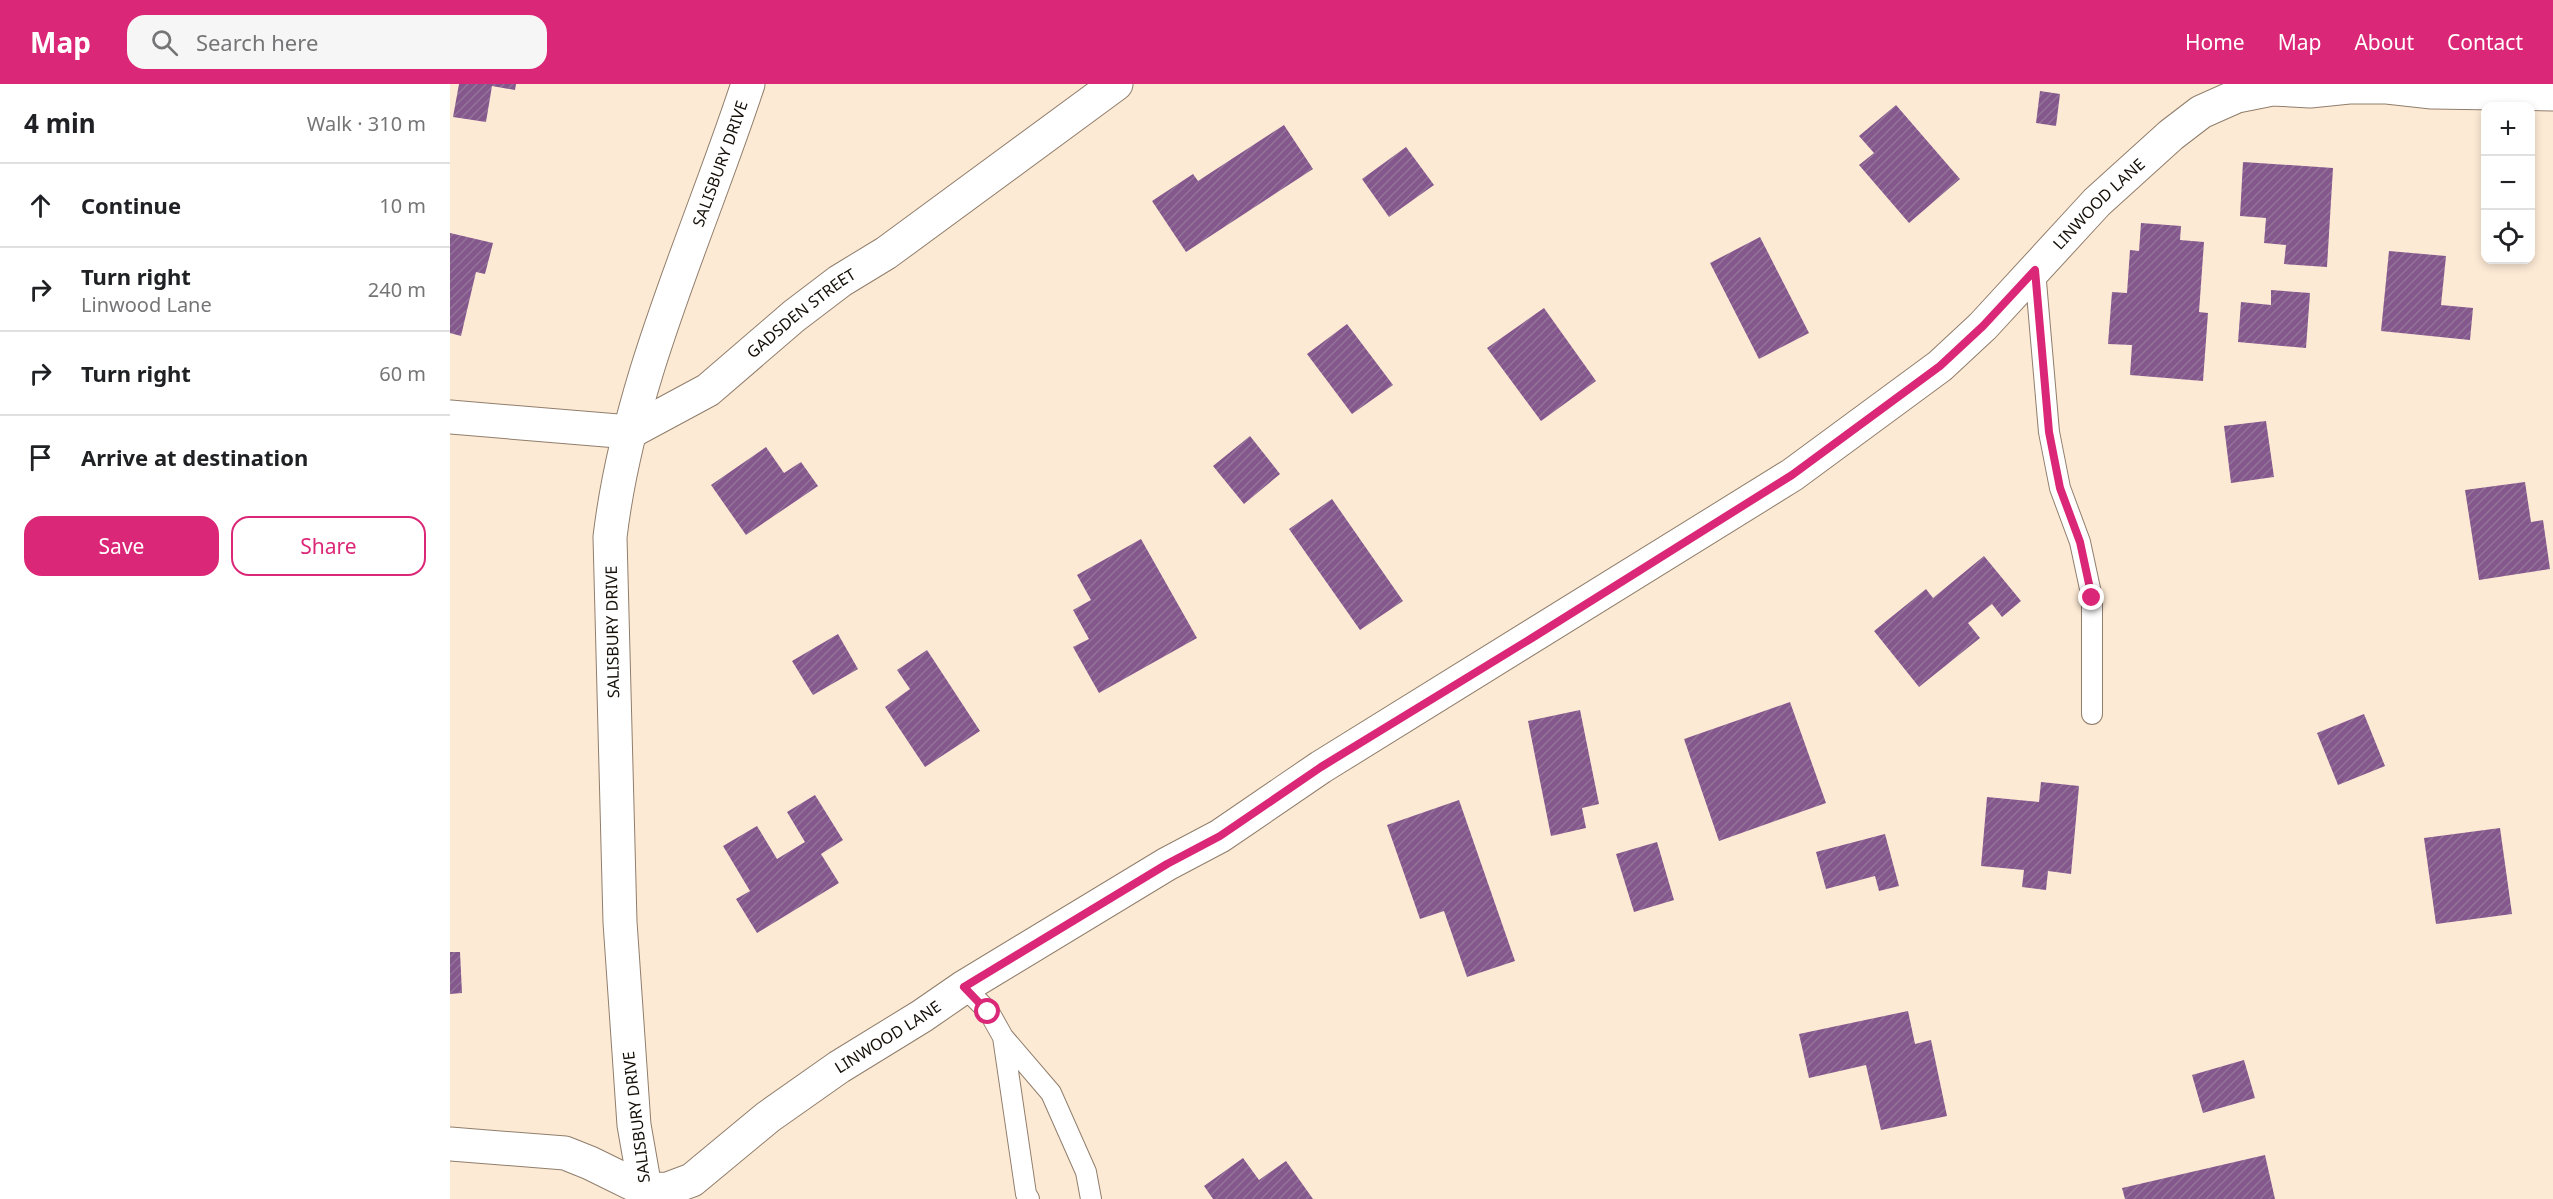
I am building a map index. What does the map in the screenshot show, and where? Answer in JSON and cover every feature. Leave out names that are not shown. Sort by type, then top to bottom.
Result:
[{"type":"street","name":"SALISBURY DRIVE","points":[[646,1195],[634,1125],[620,922],[610,537],[615,492],[652,351],[748,84]]},
{"type":"street","name":"GADSDEN STREET","points":[[630,432],[708,390],[794,316],[840,281],[886,253],[1116,84]]},
{"type":"street","name":"LINWOOD LANE","points":[[646,1195],[692,1180],[768,1117],[839,1067],[964,987],[1167,864],[1220,836],[1321,767],[1792,475],[1940,366],[1983,326],[2097,202],[2200,112],[2237,96],[2272,89],[2310,91],[2349,87],[2387,87],[2432,92],[2553,94]]},
{"type":"street","points":[[450,417],[630,432]]},
{"type":"street","points":[[450,1144],[565,1153],[590,1163],[646,1195]]},
{"type":"lane","points":[[2035,270],[2049,432],[2060,488],[2080,542],[2092,598],[2092,714]]},
{"type":"lane","points":[[964,987],[988,1012],[1003,1037],[1051,1093],[1086,1172],[1090,1199]]},
{"type":"lane","points":[[1003,1037],[1026,1194],[1029,1199]]},
{"type":"building","points":[[459,84],[516,84],[515,90],[492,86],[486,122],[453,117]]},
{"type":"building","points":[[2040,91],[2060,94],[2056,126],[2036,123]]},
{"type":"building","points":[[1896,105],[1960,179],[1909,223],[1859,165],[1874,153],[1859,136]]},
{"type":"building","points":[[1284,125],[1313,169],[1186,252],[1152,201],[1193,174],[1198,181]]},
{"type":"building","points":[[1406,147],[1434,185],[1389,217],[1362,179]]},
{"type":"building","points":[[2243,162],[2333,168],[2327,267],[2284,264],[2286,245],[2264,243],[2266,218],[2240,216]]},
{"type":"building","points":[[2141,223],[2181,226],[2180,240],[2204,242],[2199,312],[2208,313],[2203,381],[2130,375],[2132,345],[2108,344],[2112,292],[2127,293],[2130,250],[2139,251]]},
{"type":"building","points":[[450,233],[493,243],[485,274],[476,272],[461,336],[450,333]]},
{"type":"building","points":[[1760,237],[1809,333],[1759,359],[1710,263]]},
{"type":"building","points":[[2389,251],[2446,256],[2441,305],[2473,308],[2470,340],[2381,331]]},
{"type":"building","points":[[2271,290],[2310,293],[2306,348],[2238,342],[2241,302],[2271,305]]},
{"type":"building","points":[[1544,308],[1596,381],[1541,421],[1487,348]]},
{"type":"building","points":[[1347,324],[1393,385],[1352,414],[1307,354]]},
{"type":"building","points":[[2266,421],[2274,477],[2231,483],[2224,426]]},
{"type":"building","points":[[1250,436],[1280,474],[1244,504],[1213,466]]},
{"type":"building","points":[[766,447],[784,473],[801,462],[818,486],[746,535],[711,485]]},
{"type":"building","points":[[2525,482],[2531,522],[2543,520],[2550,569],[2479,580],[2465,490]]},
{"type":"building","points":[[1332,499],[1403,601],[1360,630],[1289,529]]},
{"type":"building","points":[[1141,539],[1197,638],[1099,693],[1073,647],[1089,639],[1073,610],[1091,600],[1077,575]]},
{"type":"building","points":[[1984,556],[2021,601],[2002,617],[1992,604],[1968,623],[1980,638],[1919,687],[1874,631],[1926,589],[1933,598]]},
{"type":"building","points":[[838,634],[858,669],[813,695],[792,661]]},
{"type":"building","points":[[927,650],[980,731],[925,767],[885,707],[910,689],[897,670]]},
{"type":"building","points":[[1790,702],[1826,803],[1719,841],[1684,739]]},
{"type":"building","points":[[1580,710],[1599,804],[1582,808],[1586,828],[1551,836],[1528,721]]},
{"type":"building","points":[[2364,714],[2385,766],[2338,785],[2317,733]]},
{"type":"building","points":[[2041,782],[2079,786],[2071,874],[2048,871],[2046,890],[2022,887],[2024,870],[1981,866],[1987,797],[2039,802]]},
{"type":"building","points":[[815,795],[843,840],[821,854],[839,883],[757,933],[736,899],[750,891],[723,846],[757,826],[777,859],[805,842],[787,812]]},
{"type":"building","points":[[1459,800],[1515,961],[1467,977],[1444,911],[1420,919],[1387,825]]},
{"type":"building","points":[[2500,828],[2512,914],[2436,924],[2424,838]]},
{"type":"building","points":[[1885,834],[1899,886],[1879,891],[1875,876],[1826,889],[1816,852]]},
{"type":"building","points":[[1657,842],[1674,900],[1634,912],[1616,854]]},
{"type":"building","points":[[450,952],[460,952],[462,993],[450,994]]},
{"type":"building","points":[[1908,1011],[1915,1044],[1931,1040],[1947,1116],[1881,1130],[1866,1065],[1809,1078],[1799,1034]]},
{"type":"building","points":[[2244,1060],[2255,1098],[2203,1113],[2192,1075]]},
{"type":"building","points":[[2265,1155],[2275,1199],[2125,1199],[2122,1188]]},
{"type":"building","points":[[1243,1158],[1259,1180],[1286,1161],[1313,1199],[1213,1199],[1204,1186]]},
{"type":"route","points":[[988,1012],[964,987],[1167,864],[1220,836],[1321,767],[1792,475],[1940,366],[1983,326],[2035,270],[2049,432],[2060,488],[2080,542],[2092,598]]}]
